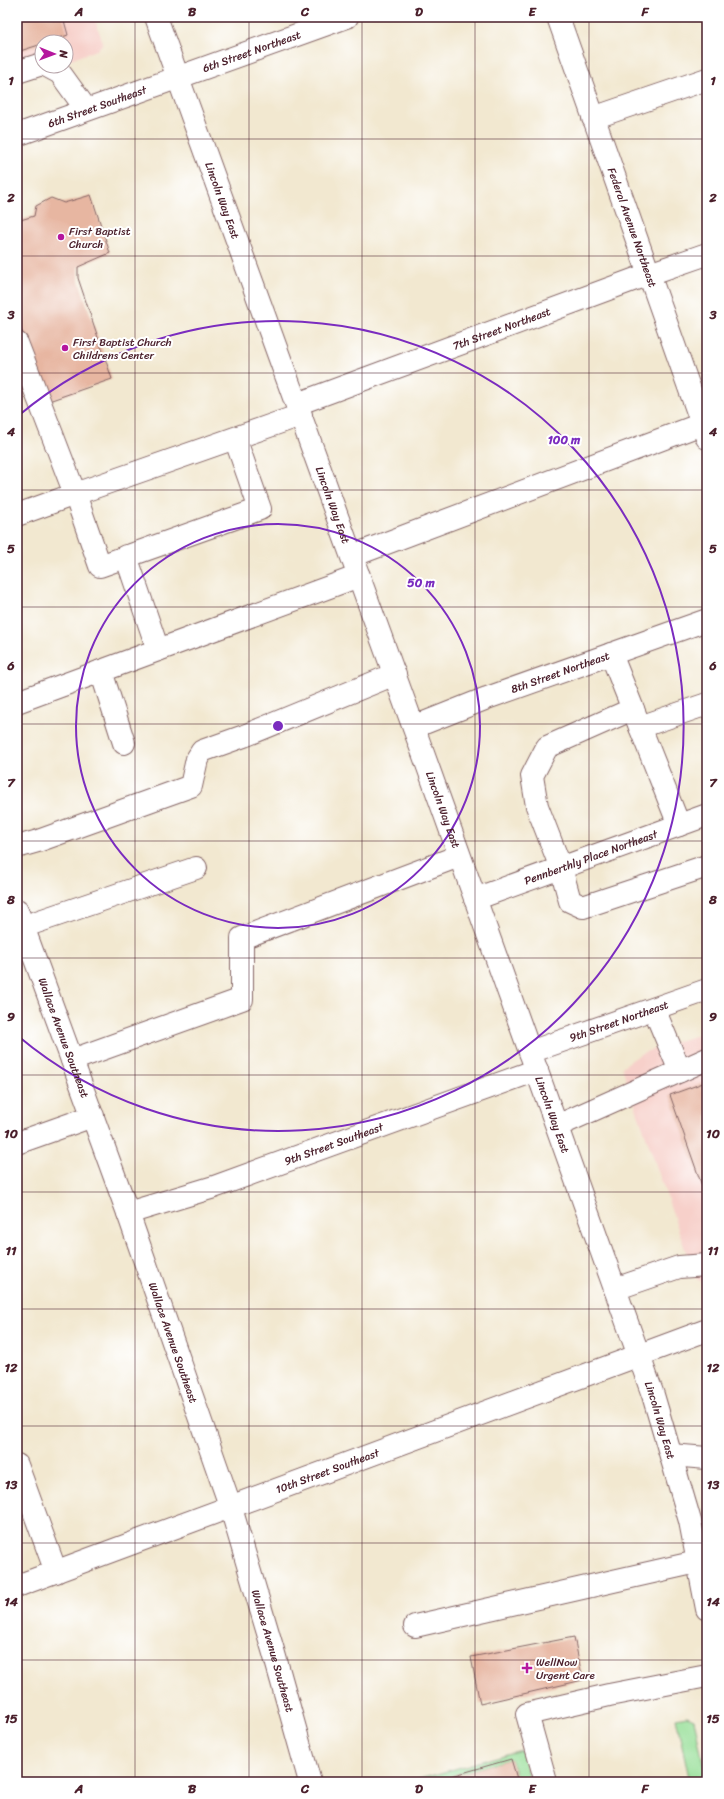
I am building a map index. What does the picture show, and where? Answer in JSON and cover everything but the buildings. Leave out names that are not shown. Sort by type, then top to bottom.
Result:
[{"type":"street","name":"Lincoln Way East","points":[[156,17],[395,674],[653,1395],[690,1521],[707,1609]]},
{"type":"street","name":"6th Street Northeast","points":[[177,76],[347,17]]},
{"type":"street","name":"Federal Avenue Northeast","points":[[558,17],[705,428]]},
{"type":"street","points":[[17,72],[34,67]]},
{"type":"street","points":[[61,74],[86,109]]},
{"type":"street","name":"6th Street Southeast","points":[[17,134],[177,76]]},
{"type":"street","points":[[593,118],[707,79]]},
{"type":"street","name":"7th Street Northeast","points":[[17,515],[235,438],[299,410],[649,274],[707,254]]},
{"type":"street","points":[[17,343],[75,494],[100,566],[260,509],[235,438]]},
{"type":"street","points":[[352,556],[705,428]]},
{"type":"street","points":[[126,556],[158,650]]},
{"type":"street","points":[[17,702],[359,576]]},
{"type":"street","name":"8th Street Northeast","points":[[414,727],[487,698],[707,620]]},
{"type":"street","points":[[611,654],[679,825]]},
{"type":"street","points":[[101,671],[124,743]]},
{"type":"street","points":[[17,847],[38,841],[190,786],[197,759],[202,751],[244,736],[395,674]]},
{"type":"street","points":[[707,704],[636,718],[547,747],[532,776],[537,806],[561,868],[570,901],[582,907],[707,866]]},
{"type":"street","name":"Pennberthly Place Northeast","points":[[475,899],[707,815]]},
{"type":"street","points":[[72,1060],[242,999],[242,938],[459,856]]},
{"type":"street","points":[[19,919],[196,868]]},
{"type":"street","name":"Wallace Avenue Southeast","points":[[19,919],[128,1212],[231,1508],[310,1782]]},
{"type":"street","name":"9th Street Northeast","points":[[533,1061],[654,1009],[707,990]]},
{"type":"street","points":[[654,1009],[680,1071]]},
{"type":"street","points":[[557,1126],[707,1059]]},
{"type":"street","name":"9th Street Southeast","points":[[128,1212],[214,1187],[533,1061]]},
{"type":"street","points":[[17,1143],[93,1116]]},
{"type":"street","points":[[615,1289],[679,1267],[707,1265]]},
{"type":"street","name":"10th Street Southeast","points":[[17,1586],[231,1508],[707,1330]]},
{"type":"street","points":[[671,1455],[707,1458]]},
{"type":"street","points":[[17,1465],[56,1572]]},
{"type":"street","points":[[415,1626],[697,1562]]},
{"type":"street","points":[[546,1782],[527,1714],[609,1695],[707,1676]]},
{"type":"shaded area","points":[[17,17],[94,17],[103,43],[97,50],[74,58],[74,34],[34,34],[34,70],[17,79]]},
{"type":"shaded area","points":[[707,1032],[707,1285],[695,1278],[622,1067],[642,1053]]},
{"type":"green space","points":[[687,1716],[694,1719],[707,1782],[690,1782],[676,1718]]},
{"type":"green space","points":[[521,1750],[530,1782],[518,1782],[511,1759],[429,1782],[409,1782]]},
{"type":"place","name":"First Baptist Church","points":[[61,237]]},
{"type":"place","name":"First Baptist Church Childrens Center","points":[[65,348]]},
{"type":"place","name":"WellNow Urgent Care","points":[[527,1668]]}]
